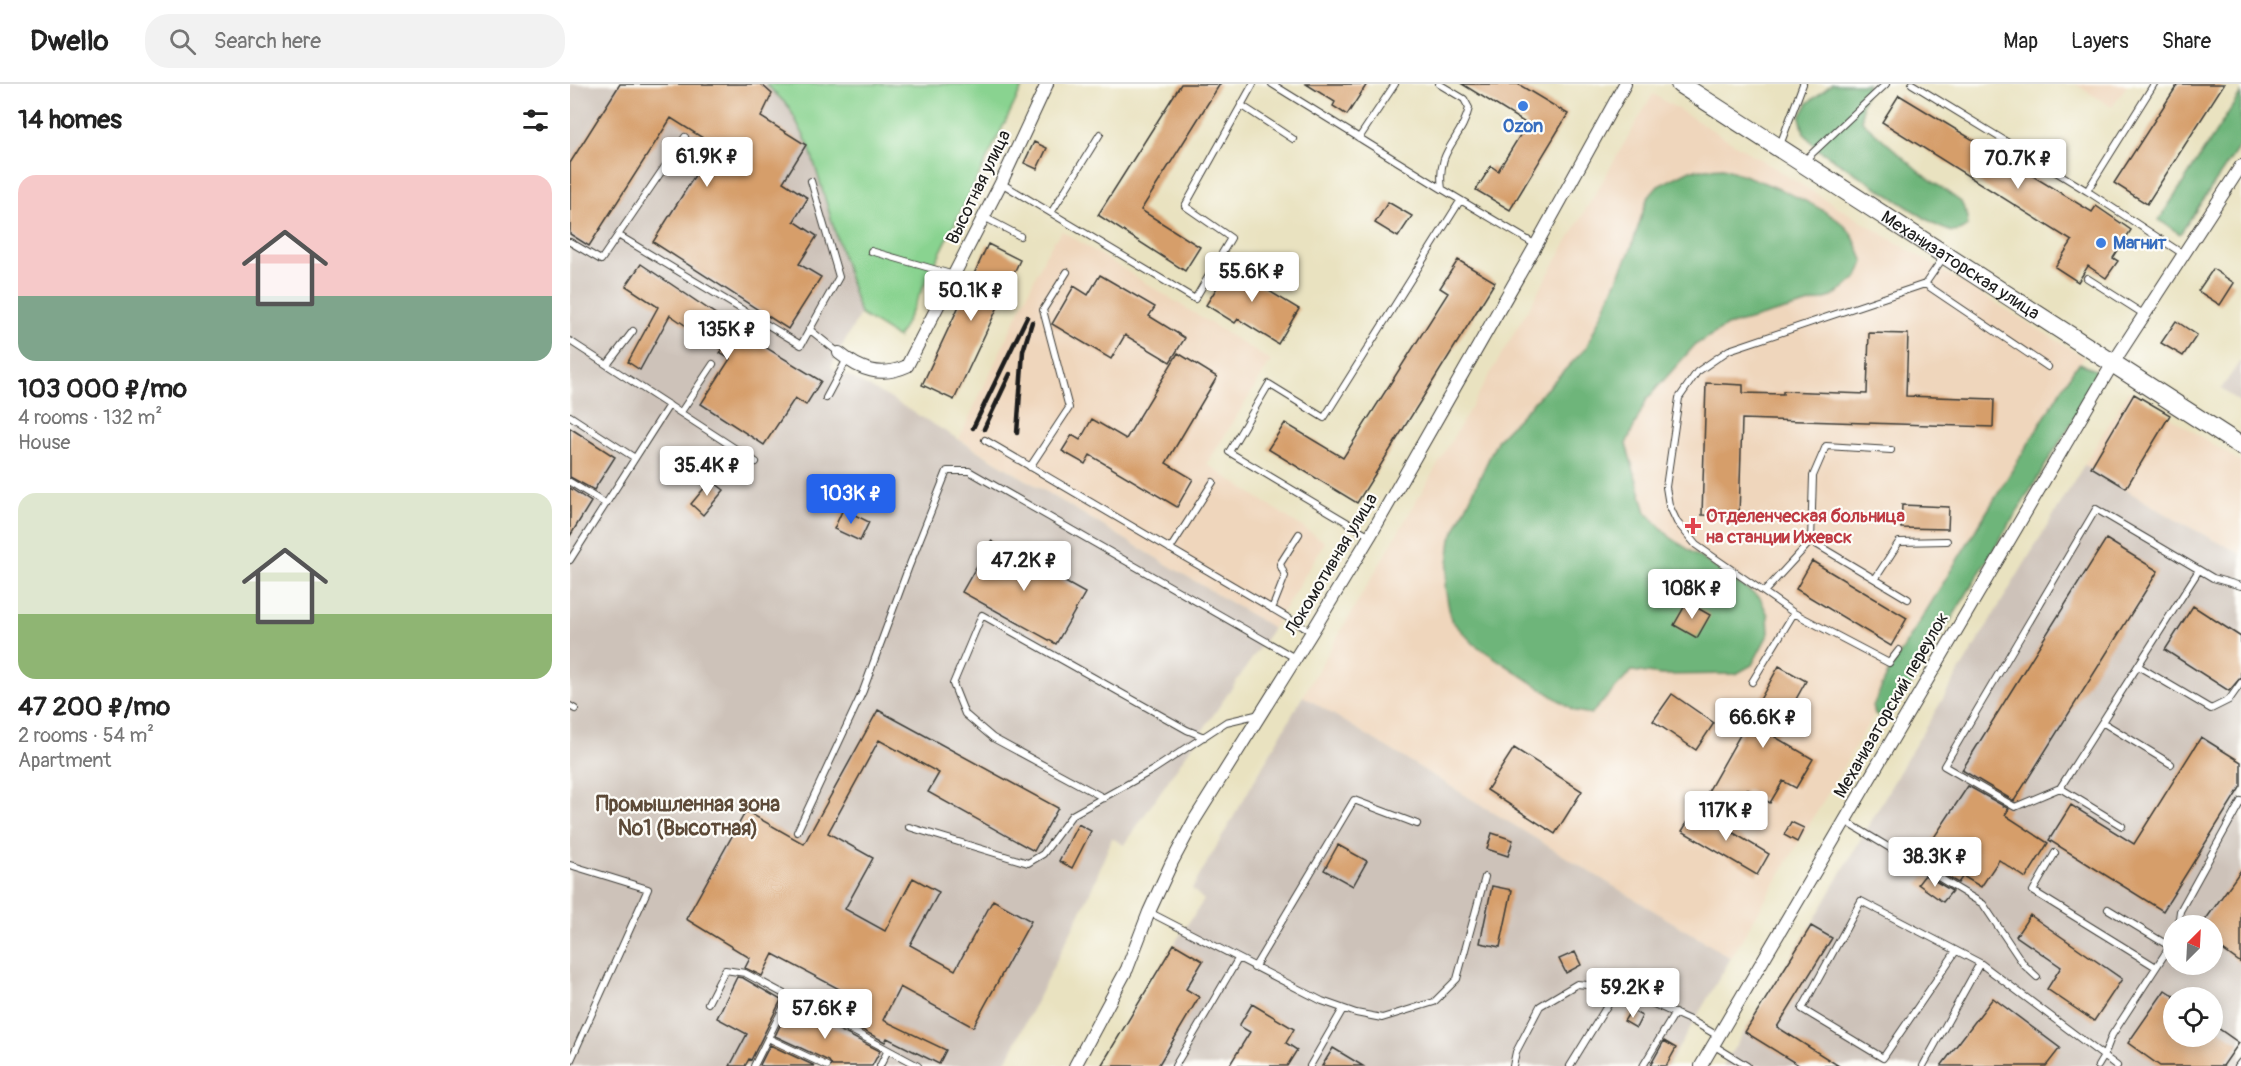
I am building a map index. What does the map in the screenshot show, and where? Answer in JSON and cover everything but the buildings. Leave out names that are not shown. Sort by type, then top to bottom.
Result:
[{"type":"street","name":"Высотная улица","points":[[843,356],[867,370],[890,373],[907,366],[1001,183],[1047,84]]},
{"type":"street","name":"Локомотивная улица","points":[[1075,1066],[1127,969],[1149,912],[1195,819],[1370,536],[1625,84]]},
{"type":"street","name":"Механизаторская улица","points":[[1680,84],[2241,446]]},
{"type":"street","name":"Механизаторский переулок","points":[[1701,1066],[2113,363],[2241,166]]},
{"type":"lane","points":[[1001,183],[1195,299],[1231,238],[1185,206],[1253,84]]},
{"type":"lane","points":[[1272,84],[1460,201],[1536,245]]},
{"type":"lane","points":[[1285,92],[1290,84]]},
{"type":"lane","points":[[1359,138],[1395,84]]},
{"type":"lane","points":[[1439,84],[1464,99],[1469,108],[1466,119],[1442,161],[1440,178],[1442,189]]},
{"type":"lane","points":[[1779,148],[1803,84]]},
{"type":"lane","points":[[1802,163],[1886,84]]},
{"type":"lane","points":[[1912,84],[2086,190],[2184,254]]},
{"type":"lane","points":[[2086,190],[2154,84]]},
{"type":"lane","points":[[1241,105],[1293,139]]},
{"type":"lane","points":[[1051,213],[1100,134]]},
{"type":"lane","points":[[570,242],[601,260],[685,137]]},
{"type":"lane","points":[[618,235],[801,345],[839,277],[811,181]]},
{"type":"lane","points":[[1370,536],[1229,452],[1269,384],[1324,418],[1460,201]]},
{"type":"lane","points":[[984,217],[1020,236]]},
{"type":"lane","points":[[871,251],[955,275]]},
{"type":"lane","points":[[1899,650],[1889,663],[1794,613],[1696,545],[1677,522],[1669,505],[1666,487],[1678,398],[1697,372],[1729,350],[1925,284],[1946,255]]},
{"type":"lane","points":[[1030,467],[1069,408],[1042,310],[1067,272]]},
{"type":"lane","points":[[2087,278],[2145,315]]},
{"type":"lane","points":[[1925,284],[2048,367]]},
{"type":"lane","points":[[809,329],[843,356],[825,398]]},
{"type":"lane","points":[[607,365],[633,331]]},
{"type":"lane","points":[[570,340],[756,462]]},
{"type":"lane","points":[[681,412],[713,364]]},
{"type":"lane","points":[[570,560],[669,405]]},
{"type":"lane","points":[[570,416],[635,458]]},
{"type":"lane","points":[[985,440],[1312,632]]},
{"type":"lane","points":[[1764,592],[1811,541],[1813,476],[1826,446],[1891,450]]},
{"type":"lane","points":[[797,832],[863,691],[947,471],[969,471],[1296,659]]},
{"type":"lane","points":[[570,482],[606,504]]},
{"type":"lane","points":[[1170,549],[1213,482]]},
{"type":"lane","points":[[2199,570],[2060,788],[2015,807],[1944,766],[2096,509],[2213,578],[2241,585]]},
{"type":"lane","points":[[1272,609],[1285,576],[1280,564],[1299,534]]},
{"type":"lane","points":[[1811,541],[1908,599]]},
{"type":"lane","points":[[1875,579],[1899,542],[1947,541]]},
{"type":"lane","points":[[1752,682],[1794,613]]},
{"type":"lane","points":[[1104,798],[993,738],[965,714],[953,684],[982,615],[1187,730],[1204,736]]},
{"type":"lane","points":[[2138,666],[2211,709],[2229,700],[2241,683]]},
{"type":"lane","points":[[909,827],[1028,863],[1043,854],[1072,815],[1153,770],[1226,722],[1260,714]]},
{"type":"lane","points":[[2102,722],[2171,764]]},
{"type":"lane","points":[[2060,788],[2122,826]]},
{"type":"lane","points":[[1254,968],[1354,800],[1417,824]]},
{"type":"lane","points":[[2179,915],[2241,801]]},
{"type":"lane","points":[[1844,821],[1983,904],[2024,965],[2037,976]]},
{"type":"lane","points":[[2055,853],[2033,891],[2156,967]]},
{"type":"lane","points":[[570,865],[648,889],[570,1062]]},
{"type":"lane","points":[[1149,912],[1322,1001],[1356,1013],[1382,1018],[1434,1002],[1457,979],[1485,877]]},
{"type":"lane","points":[[1956,951],[1883,1058],[1802,1009],[1861,901],[1980,963],[2117,1066]]},
{"type":"lane","points":[[2108,909],[2163,939]]},
{"type":"lane","points":[[2098,1066],[2112,1035],[2163,956]]},
{"type":"lane","points":[[1175,1066],[1238,959]]},
{"type":"lane","points":[[1923,1066],[1980,963]]},
{"type":"lane","points":[[708,1003],[725,970],[745,973],[918,1066]]},
{"type":"lane","points":[[1513,1066],[1516,1052],[1540,1006],[1576,984],[1618,987],[1694,1022],[1747,1066]]},
{"type":"lane","points":[[1570,1066],[1618,987]]},
{"type":"lane","points":[[754,1066],[789,996]]},
{"type":"lane","points":[[1310,1066],[1343,1009]]},
{"type":"lane","points":[[1643,1066],[1675,1013]]},
{"type":"lane","points":[[768,1038],[827,1066]]},
{"type":"lane","points":[[880,1066],[888,1050]]},
{"type":"lane","points":[[2238,1066],[2241,1062]]},
{"type":"shaded area","points":[[570,84],[766,84],[789,107],[809,146],[860,314],[831,367],[888,397],[1273,628],[1124,845],[1112,838],[1090,893],[1004,1066],[570,1066]]},
{"type":"shaded area","points":[[2075,84],[2128,84],[2112,107]]},
{"type":"shaded area","name":"Отделенческая больница на станции Ижевск","points":[[1653,94],[2084,357],[1731,958],[1303,696]]},
{"type":"shaded area","points":[[1062,231],[1271,361],[1207,464],[1325,542],[1273,628],[959,439],[1049,248]]},
{"type":"shaded area","points":[[2241,360],[2241,403],[2221,389]]},
{"type":"shaded area","points":[[2129,391],[2241,462],[2241,554],[2176,520],[2084,465]]},
{"type":"shaded area","points":[[2084,465],[2176,520],[2241,554],[2241,1066],[1723,1066],[1816,917],[1909,755]]},
{"type":"shaded area","points":[[1303,696],[1731,958],[1668,1066],[1101,1066],[1174,944],[1204,900],[1192,889]]},
{"type":"green space","points":[[766,84],[1024,84],[898,338],[860,314],[809,146],[789,107]]},
{"type":"green space","points":[[1832,84],[1868,84],[1862,104],[1862,121],[1921,173],[1961,202],[1968,217],[1967,226],[1960,231],[1952,232],[1937,226],[1816,148],[1804,133],[1800,117],[1808,103]]},
{"type":"green space","points":[[2241,93],[2241,144],[2180,234],[2159,220]]},
{"type":"green space","points":[[1723,168],[1791,194],[1841,222],[1850,232],[1864,262],[1858,277],[1832,297],[1727,326],[1695,345],[1647,399],[1626,444],[1646,512],[1670,537],[1760,598],[1768,615],[1769,633],[1752,665],[1736,674],[1661,675],[1632,671],[1591,714],[1575,711],[1474,644],[1451,620],[1445,587],[1451,539],[1498,439],[1586,348],[1631,249],[1647,199],[1658,186],[1690,170]]},
{"type":"green space","points":[[2080,363],[2095,370],[2099,378],[1901,701],[1882,717],[1875,714],[1873,706],[1887,675],[2074,369]]},
{"type":"railway","points":[[973,428],[1027,317]]},
{"type":"railway","points":[[1017,433],[1023,351],[1032,322]]},
{"type":"railway","points":[[984,429],[1010,374]]},
{"type":"place","name":"Ozon","points":[[1523,106]]},
{"type":"place","name":"Магнит","points":[[2101,243]]},
{"type":"place","name":"Отделенческая больница на станции Ижевск","points":[[1693,526]]},
{"type":"district","name":"Промышленная зона №1 (Высотная)","points":[[688,816]]}]
